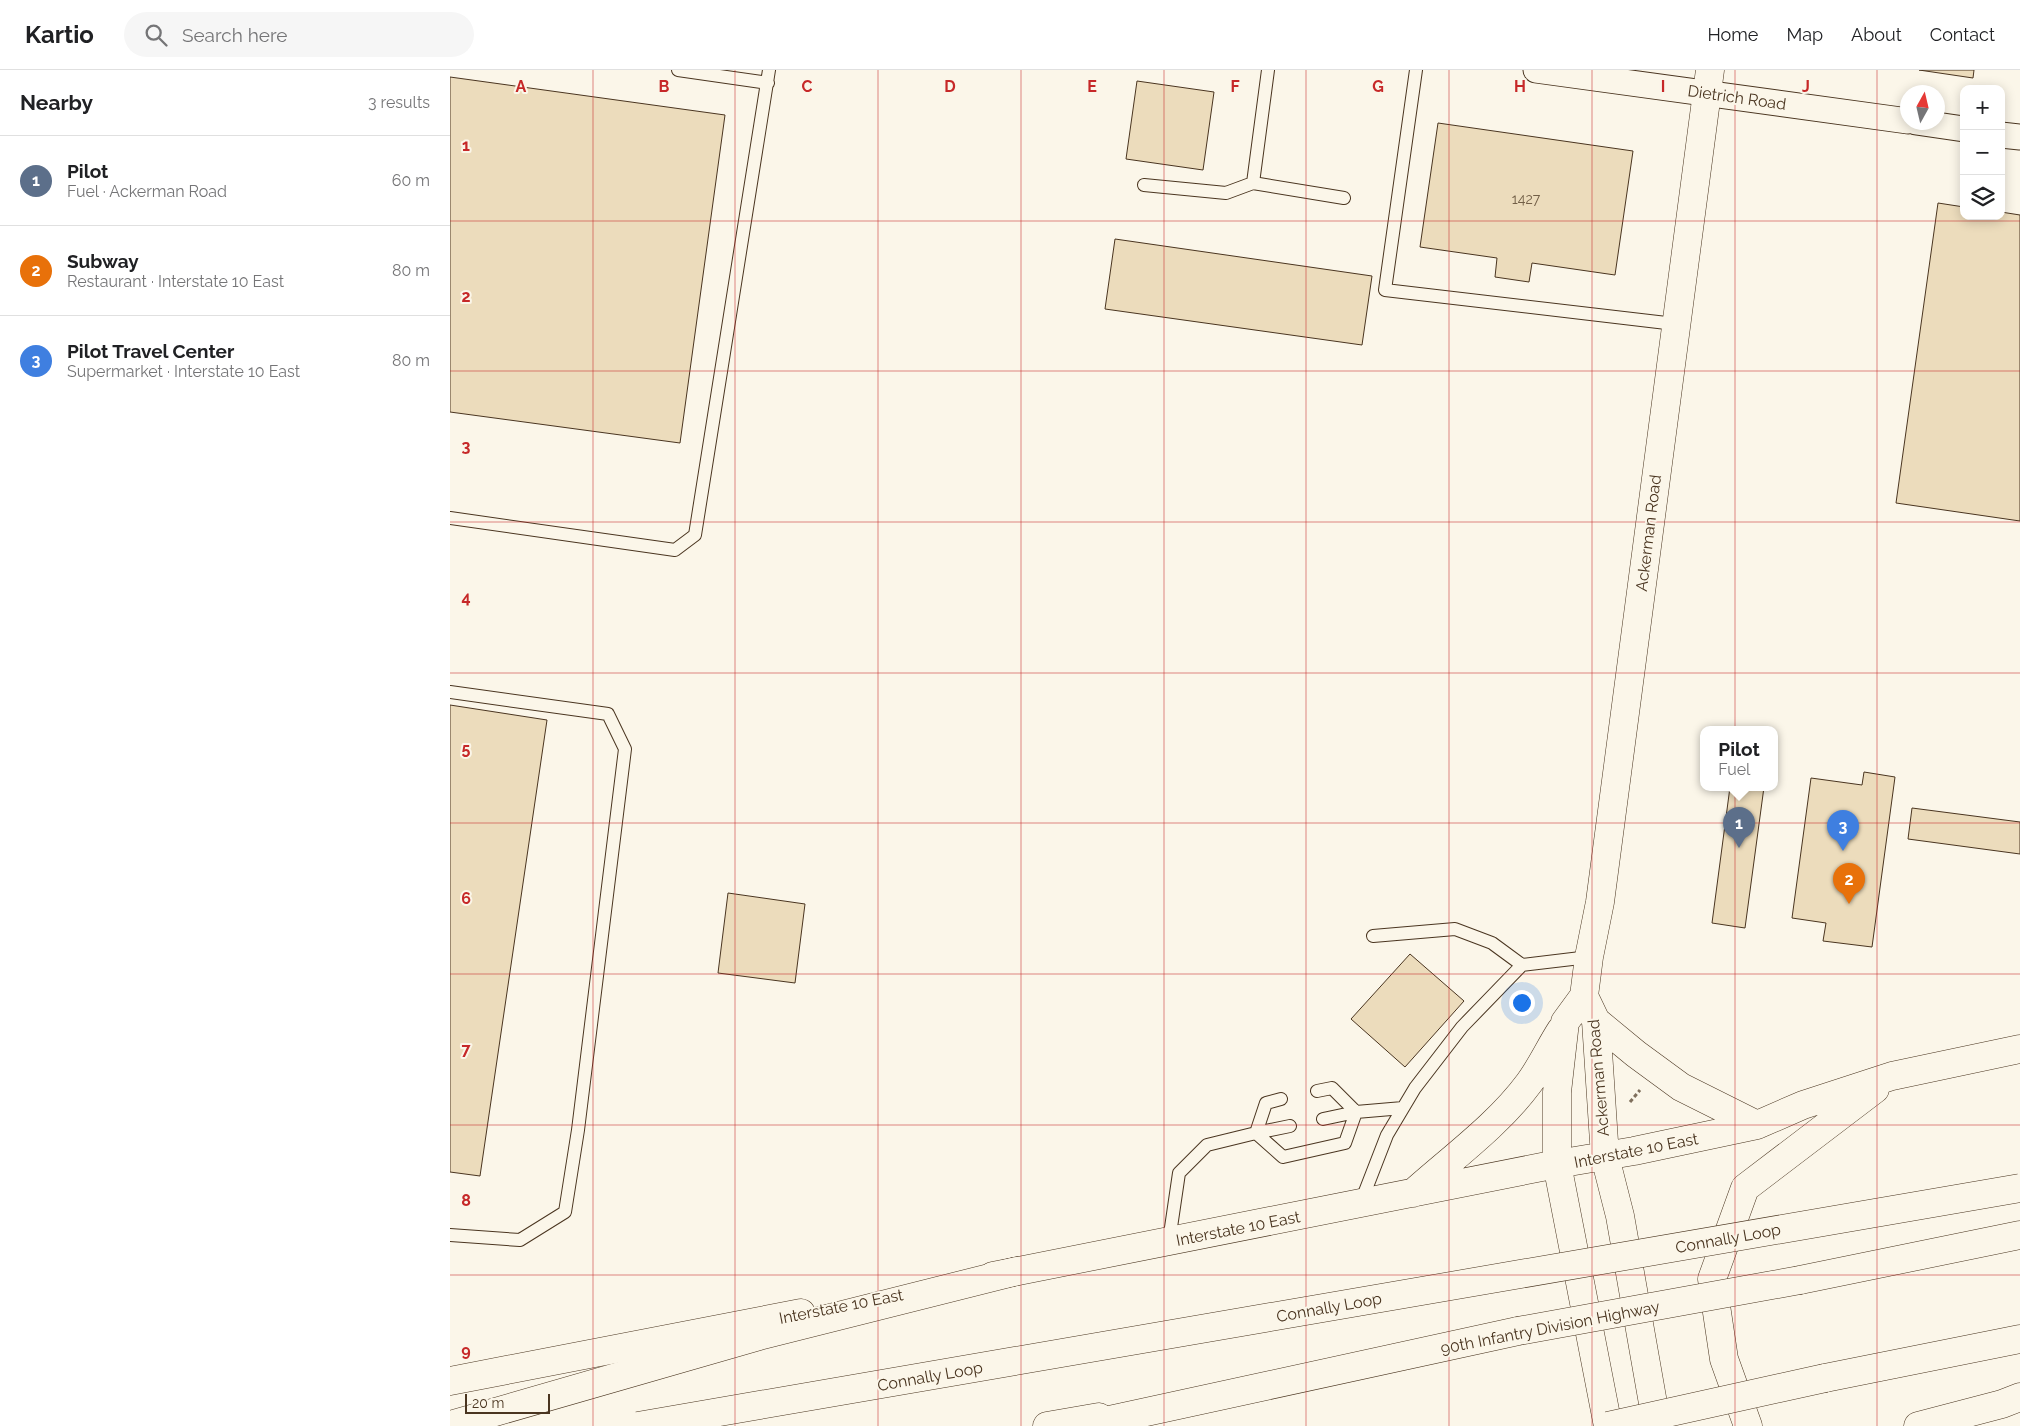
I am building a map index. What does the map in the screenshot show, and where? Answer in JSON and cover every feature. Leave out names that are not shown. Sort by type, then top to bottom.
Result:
[{"type":"main road","name":"Ackerman Road","points":[[1608,1426],[1557,1164],[1558,1092],[1565,1022],[1584,996],[1589,956],[1600,902],[1708,81]]},
{"type":"main road","name":"Ackerman Road","points":[[1584,996],[1596,1020],[1605,1157],[1620,1216],[1657,1426]]},
{"type":"main road","points":[[1596,1020],[1636,1054],[1681,1087],[1757,1125]]},
{"type":"main road","points":[[1412,1194],[1485,1130],[1515,1100],[1530,1082],[1565,1022]]},
{"type":"main road","name":"Interstate 10 East","points":[[450,1382],[1557,1164],[1605,1157],[1757,1125],[1803,1105],[1892,1076],[2020,1049]]},
{"type":"main road","points":[[1748,1426],[1724,1359],[1712,1279],[1745,1188],[1892,1076]]},
{"type":"main road","name":"Connally Loop","points":[[638,1426],[2020,1188]]},
{"type":"main road","name":"90th Infantry Division Highway","points":[[1082,1426],[1518,1331],[1800,1280],[2020,1235]]},
{"type":"main road","points":[[450,1425],[760,1336],[1017,1271]]},
{"type":"main road","points":[[1608,1426],[1825,1378],[2020,1339]]},
{"type":"main road","points":[[1918,1426],[2002,1404],[2020,1397]]},
{"type":"main road","points":[[1047,1426],[1182,1404]]},
{"type":"street","name":"Dietrich Road","points":[[1536,70],[1708,81],[1900,119]]},
{"type":"street","points":[[1945,126],[1960,128]]},
{"type":"street","points":[[2005,135],[2020,137]]},
{"type":"lane","points":[[450,518],[675,550],[695,535],[769,76],[678,70]]},
{"type":"lane","points":[[1253,183],[1268,70]]},
{"type":"lane","points":[[1416,70],[1385,290],[1675,324]]},
{"type":"lane","points":[[1144,185],[1226,193],[1253,183],[1344,198]]},
{"type":"lane","points":[[450,692],[608,714],[625,749],[578,1130],[565,1212],[520,1240],[450,1235]]},
{"type":"lane","points":[[1373,936],[1455,929],[1492,943],[1522,965]]},
{"type":"lane","points":[[1360,1204],[1387,1135],[1414,1088],[1462,1027],[1522,965],[1589,956]]},
{"type":"lane","points":[[1317,1091],[1332,1088],[1356,1112]]},
{"type":"lane","points":[[1256,1133],[1266,1102],[1280,1099]]},
{"type":"lane","points":[[1324,1119],[1356,1112],[1403,1108]]},
{"type":"lane","points":[[1256,1133],[1283,1157],[1345,1144],[1356,1112]]},
{"type":"lane","points":[[1168,1242],[1179,1173],[1207,1145],[1290,1126]]},
{"type":"path","points":[[1626,1106],[1645,1084]]},
{"type":"building","points":[[1919,70],[1974,70],[1973,78]]},
{"type":"building","points":[[450,77],[725,115],[680,443],[450,412]]},
{"type":"building","points":[[1137,81],[1214,92],[1203,170],[1126,159]]},
{"type":"building","points":[[1438,123],[1633,151],[1615,275],[1532,263],[1529,282],[1495,277],[1497,258],[1420,247]]},
{"type":"building","points":[[1938,203],[1960,206],[1960,220],[2005,220],[2005,213],[2020,215],[2020,521],[1896,503]]},
{"type":"building","points":[[1115,239],[1372,276],[1362,345],[1105,309]]},
{"type":"building","points":[[450,705],[547,720],[480,1176],[450,1172]]},
{"type":"building","points":[[1864,772],[1895,777],[1872,947],[1823,941],[1826,923],[1792,918],[1811,778],[1862,785]]},
{"type":"building","points":[[1729,791],[1763,791],[1745,928],[1712,923]]},
{"type":"building","points":[[1912,808],[2020,822],[2020,854],[1908,839]]},
{"type":"building","points":[[728,893],[805,904],[795,983],[718,973]]},
{"type":"building","points":[[1410,954],[1464,1001],[1405,1067],[1351,1019]]},
{"type":"place","name":"Pilot","points":[[1739,848]]},
{"type":"place","name":"Pilot Travel Center","points":[[1843,851]]},
{"type":"place","name":"Subway","points":[[1849,904]]}]
